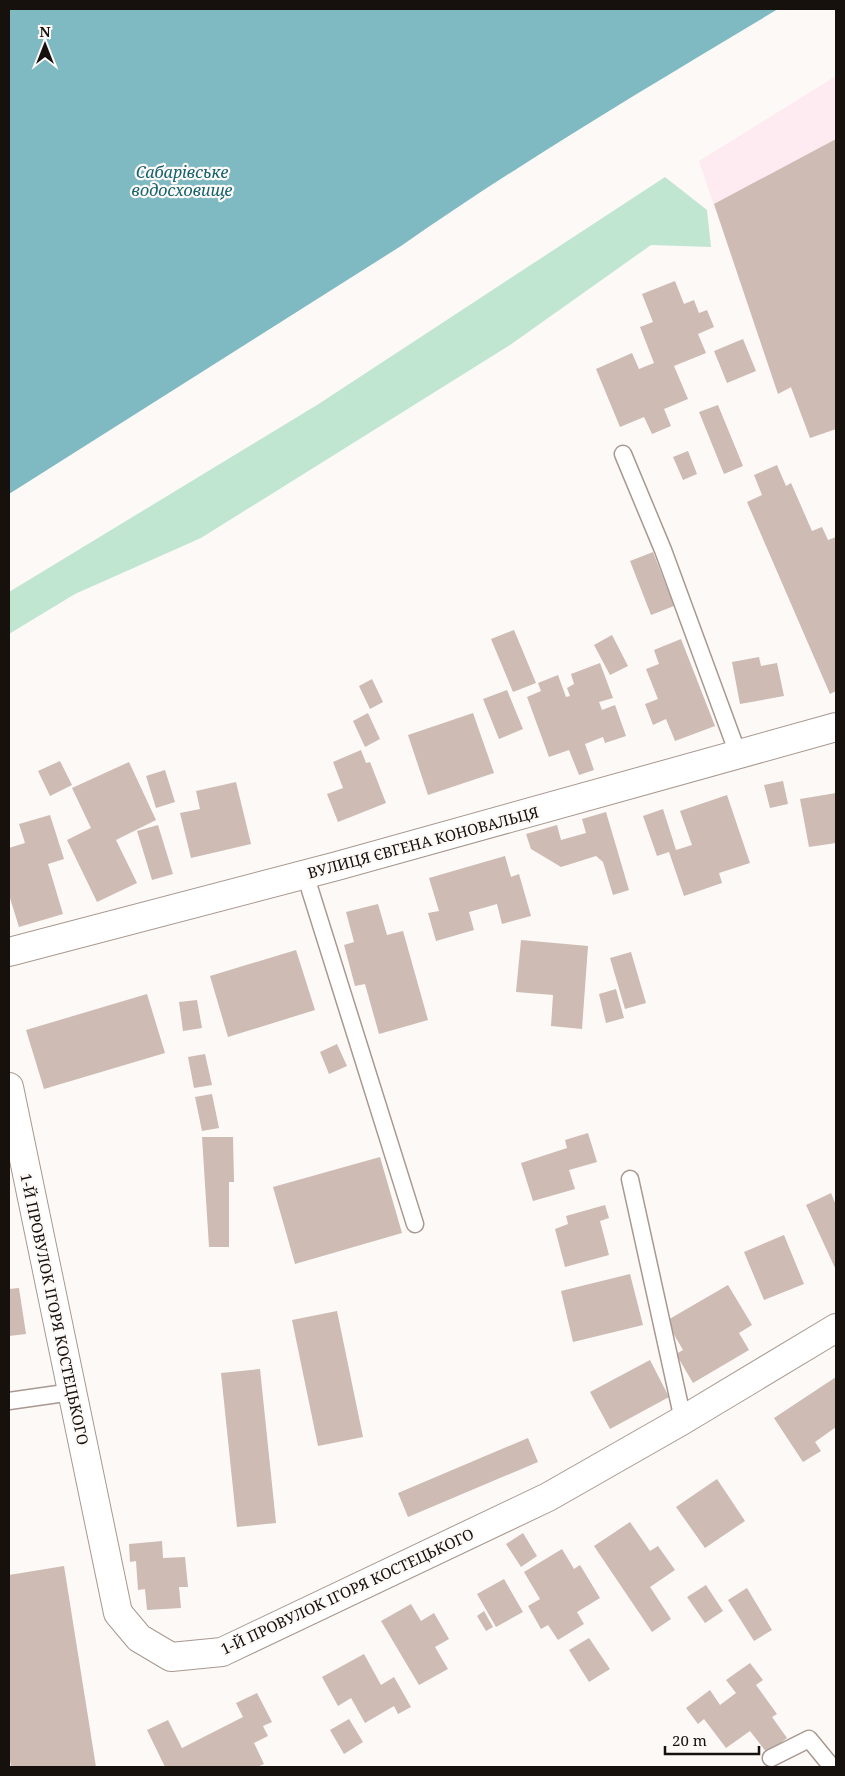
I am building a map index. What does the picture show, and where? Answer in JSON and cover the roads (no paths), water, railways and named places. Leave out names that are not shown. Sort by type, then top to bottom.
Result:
[{"type":"street","name":"ВУЛИЦЯ ЄВГЕНА КОНОВАЛЬЦЯ","points":[[9,952],[306,874],[836,727]]},
{"type":"street","name":"1-Й ПРОВУЛОК ІГОРЯ КОСТЕЦЬКОГО","points":[[9,1091],[118,1613],[139,1638],[171,1657],[222,1652],[548,1496],[683,1420],[836,1328]]},
{"type":"lane","points":[[623,454],[662,550],[738,754]]},
{"type":"lane","points":[[306,874],[415,1224]]},
{"type":"lane","points":[[630,1178],[683,1420]]},
{"type":"lane","points":[[9,1401],[72,1392]]},
{"type":"lane","points":[[771,1758],[809,1739],[832,1767]]},
{"type":"water","name":"Сабарівське водосховище","points":[[9,9],[778,9],[540,154],[401,246],[9,494]]}]
